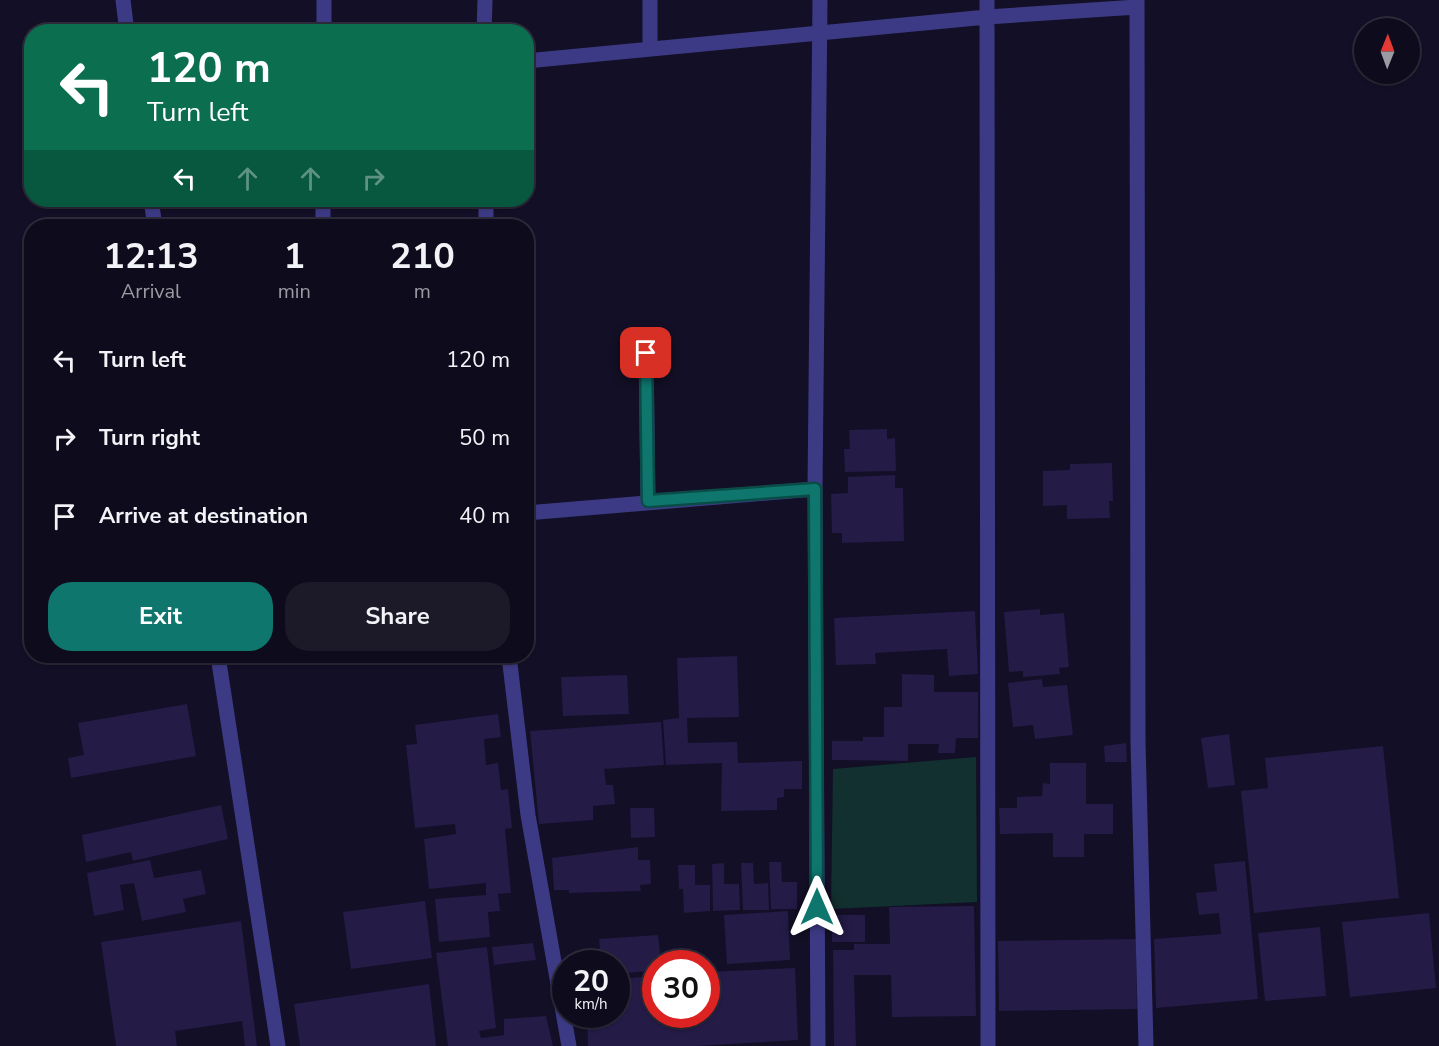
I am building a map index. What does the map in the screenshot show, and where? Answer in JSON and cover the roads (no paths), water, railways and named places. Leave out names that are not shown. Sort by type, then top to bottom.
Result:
[{"type":"street","points":[[123,0],[126,24]]},
{"type":"street","points":[[324,0],[324,24]]},
{"type":"street","points":[[484,24],[485,0]]},
{"type":"street","points":[[650,0],[650,49]]},
{"type":"street","points":[[818,1046],[815,489],[820,0]]},
{"type":"street","points":[[987,0],[988,1046]]},
{"type":"street","points":[[534,59],[1137,3],[1138,742],[1146,1046]]},
{"type":"street","points":[[646,353],[648,501]]},
{"type":"street","points":[[534,512],[815,489]]},
{"type":"street","points":[[219,663],[278,1046]]},
{"type":"street","points":[[510,663],[528,815],[569,1046]]}]
